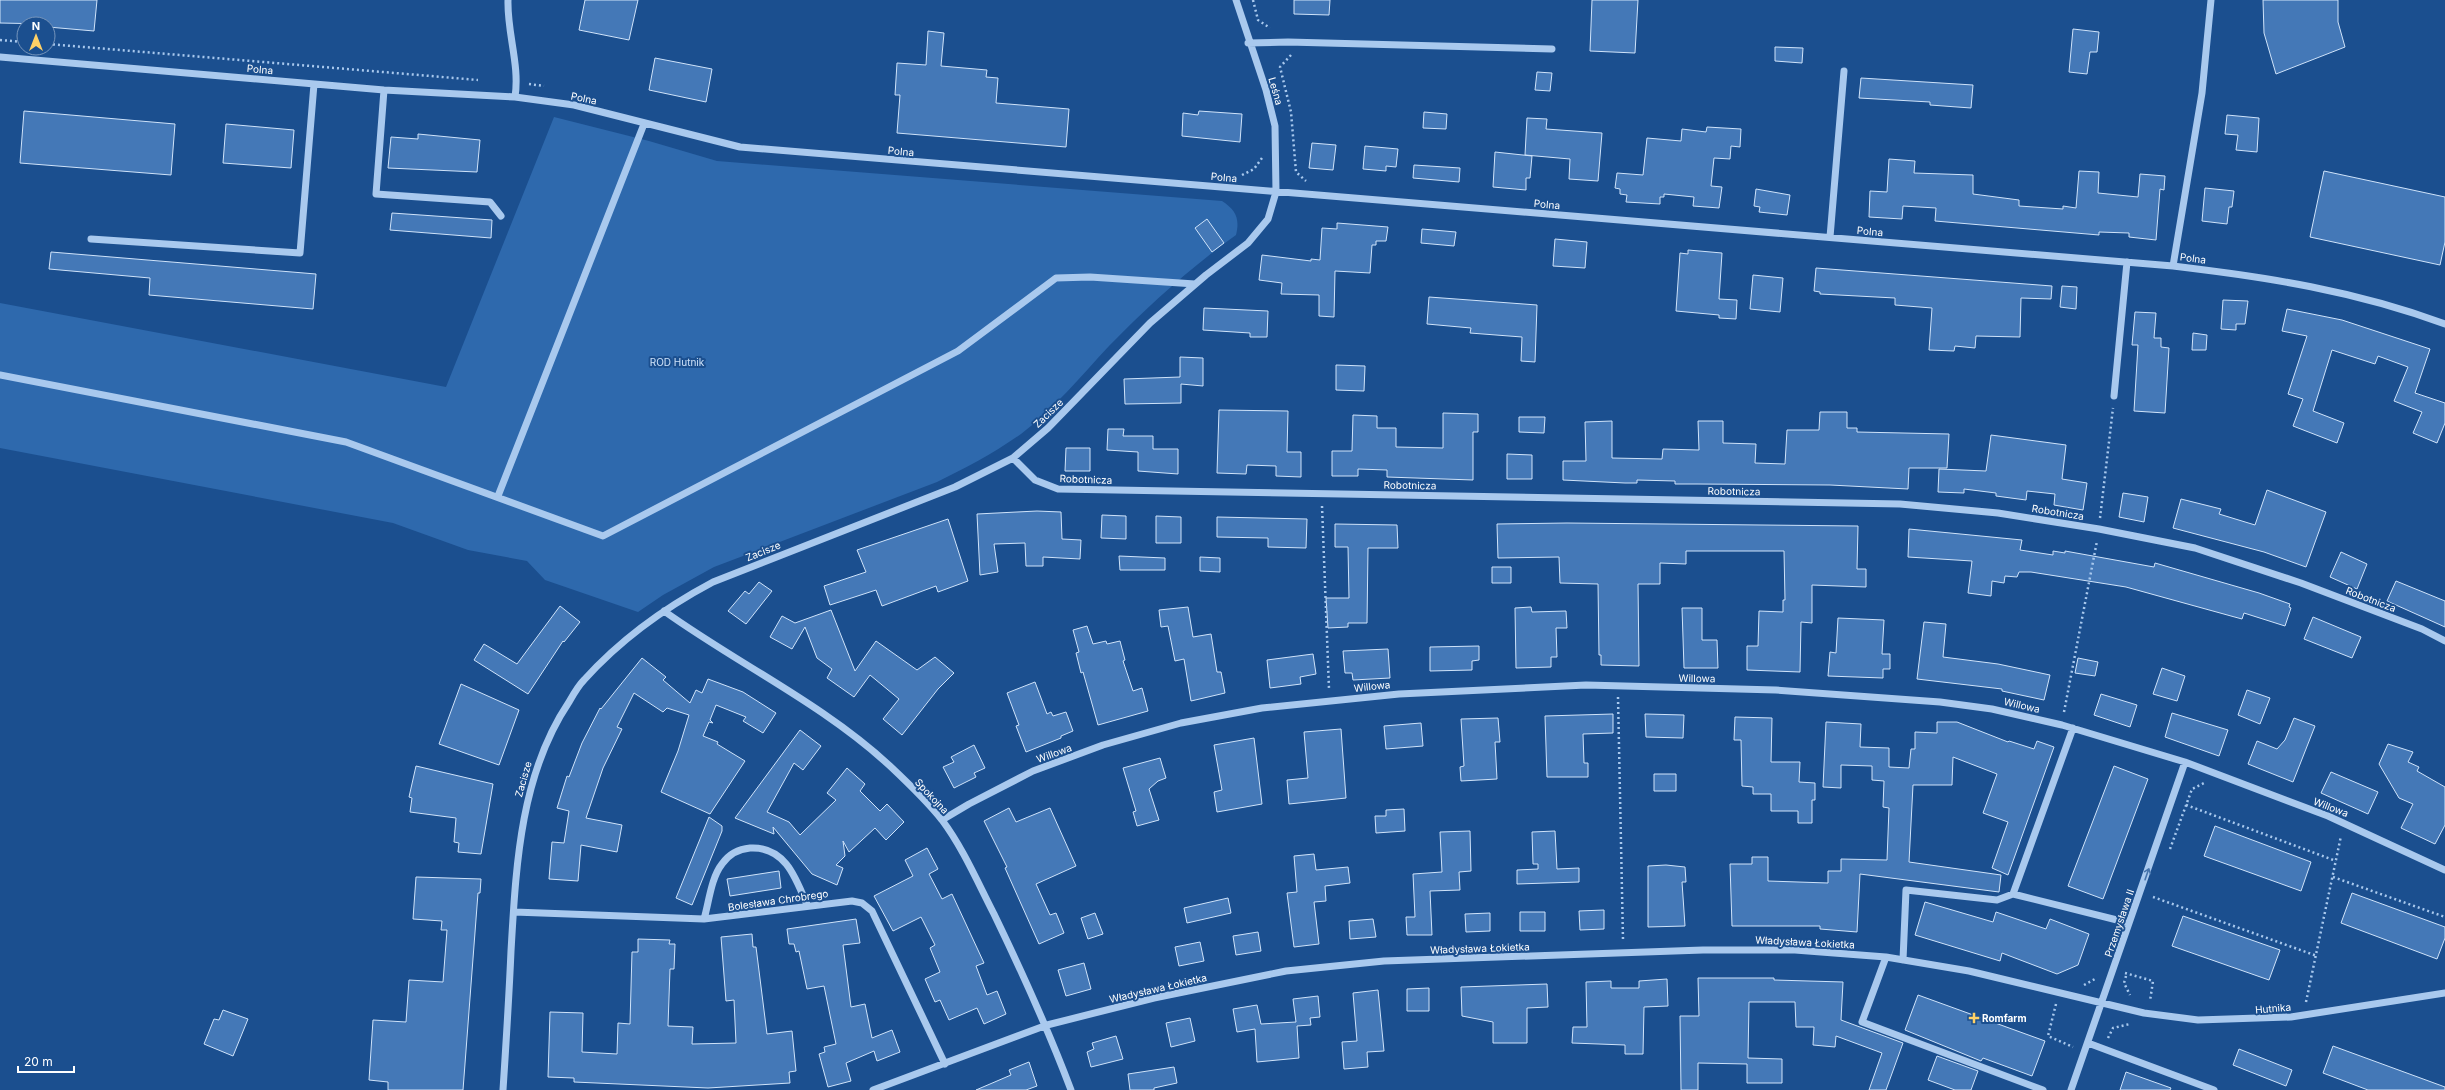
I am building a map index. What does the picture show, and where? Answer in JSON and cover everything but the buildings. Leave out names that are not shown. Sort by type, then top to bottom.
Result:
[{"type":"street","points":[[508,0],[517,83],[515,98]]},
{"type":"street","name":"Leśna","points":[[1236,0],[1248,42],[1266,90],[1275,126],[1276,192]]},
{"type":"street","points":[[2173,266],[2202,93],[2211,0]]},
{"type":"street","points":[[1248,42],[1552,49]]},
{"type":"street","name":"Polna","points":[[0,57],[384,90],[515,98],[574,105],[644,124],[740,147],[2173,266],[2262,276],[2354,295],[2445,324]]},
{"type":"street","points":[[1830,237],[1844,71]]},
{"type":"street","points":[[91,239],[300,253],[314,84]]},
{"type":"street","points":[[384,90],[376,194],[490,202],[501,216]]},
{"type":"street","points":[[498,496],[644,124]]},
{"type":"street","name":"Zacisze","points":[[503,1090],[518,861],[526,805],[538,762],[556,720],[583,680],[628,638],[664,611],[713,582],[955,487],[1013,458],[1048,428],[1150,323],[1195,284],[1248,243],[1268,219],[1276,192]]},
{"type":"street","points":[[2114,396],[2127,262]]},
{"type":"street","points":[[0,375],[346,442],[498,496],[603,536],[958,351],[1056,278],[1090,278],[1195,284]]},
{"type":"street","name":"Robotnicza","points":[[1013,458],[1035,480],[1058,488],[1900,504],[1998,513],[2099,529],[2194,548],[2301,584],[2422,629],[2445,641]]},
{"type":"street","name":"Spokojna","points":[[664,611],[701,638],[823,713],[890,766],[942,820],[976,878],[1047,1025],[1071,1090]]},
{"type":"street","name":"Willowa","points":[[942,820],[969,804],[1033,771],[1103,746],[1181,722],[1262,708],[1399,694],[1586,685],[1776,690],[1940,702],[1992,709],[2062,725],[2186,762],[2345,822],[2445,870]]},
{"type":"street","points":[[2013,894],[2073,728]]},
{"type":"street","name":"Przemysława II","points":[[2071,1090],[2186,762]]},
{"type":"street","points":[[704,919],[714,882],[721,865],[731,854],[745,848],[760,847],[780,856],[794,873],[807,905]]},
{"type":"street","points":[[1903,960],[1906,890],[1997,900],[2013,894],[2129,923]]},
{"type":"street","name":"Bolesława Chrobrego","points":[[514,912],[704,919],[807,905],[852,901],[862,902],[872,911],[944,1064]]},
{"type":"street","name":"Władysława Łokietka","points":[[873,1090],[1047,1025],[1154,998],[1286,970],[1384,961],[1623,952],[1795,950],[1886,957],[1969,970],[2102,1003]]},
{"type":"street","points":[[1886,957],[1862,1022],[2043,1090]]},
{"type":"street","name":"Hutnika","points":[[2102,1003],[2144,1013],[2198,1020],[2242,1020],[2291,1017],[2445,993]]},
{"type":"street","points":[[2088,1042],[2214,1090]]},
{"type":"path","points":[[1253,0],[1258,20],[1269,28],[1283,31],[1292,56],[1280,67],[1291,112],[1294,160]]},
{"type":"path","points":[[0,40],[16,41]]},
{"type":"path","points":[[2062,725],[2099,529],[2114,396]]},
{"type":"path","points":[[1321,494],[1329,701]]},
{"type":"path","points":[[1618,686],[1623,952]]},
{"type":"path","points":[[2169,854],[2192,789]]},
{"type":"path","points":[[2186,805],[2336,861]]},
{"type":"path","points":[[2313,1003],[2306,1004],[2342,830]]},
{"type":"path","points":[[2333,877],[2445,917]]},
{"type":"path","points":[[2150,904],[2155,893]]},
{"type":"path","points":[[2153,897],[2317,956]]},
{"type":"path","points":[[2127,971],[2124,983],[2128,994],[2133,997]]},
{"type":"path","points":[[2146,1000],[2157,1002]]},
{"type":"green space","name":"ROD Hutnik","points":[[554,117],[649,141],[717,161],[1222,201],[1234,211],[1236,215],[1236,235],[1186,274],[1139,316],[1045,414],[1001,448],[937,482],[714,567],[663,595],[638,612],[545,580],[527,561],[468,550],[393,523],[0,448],[0,303],[446,387]]},
{"type":"place","name":"Romfarm","points":[[1974,1018]]}]
